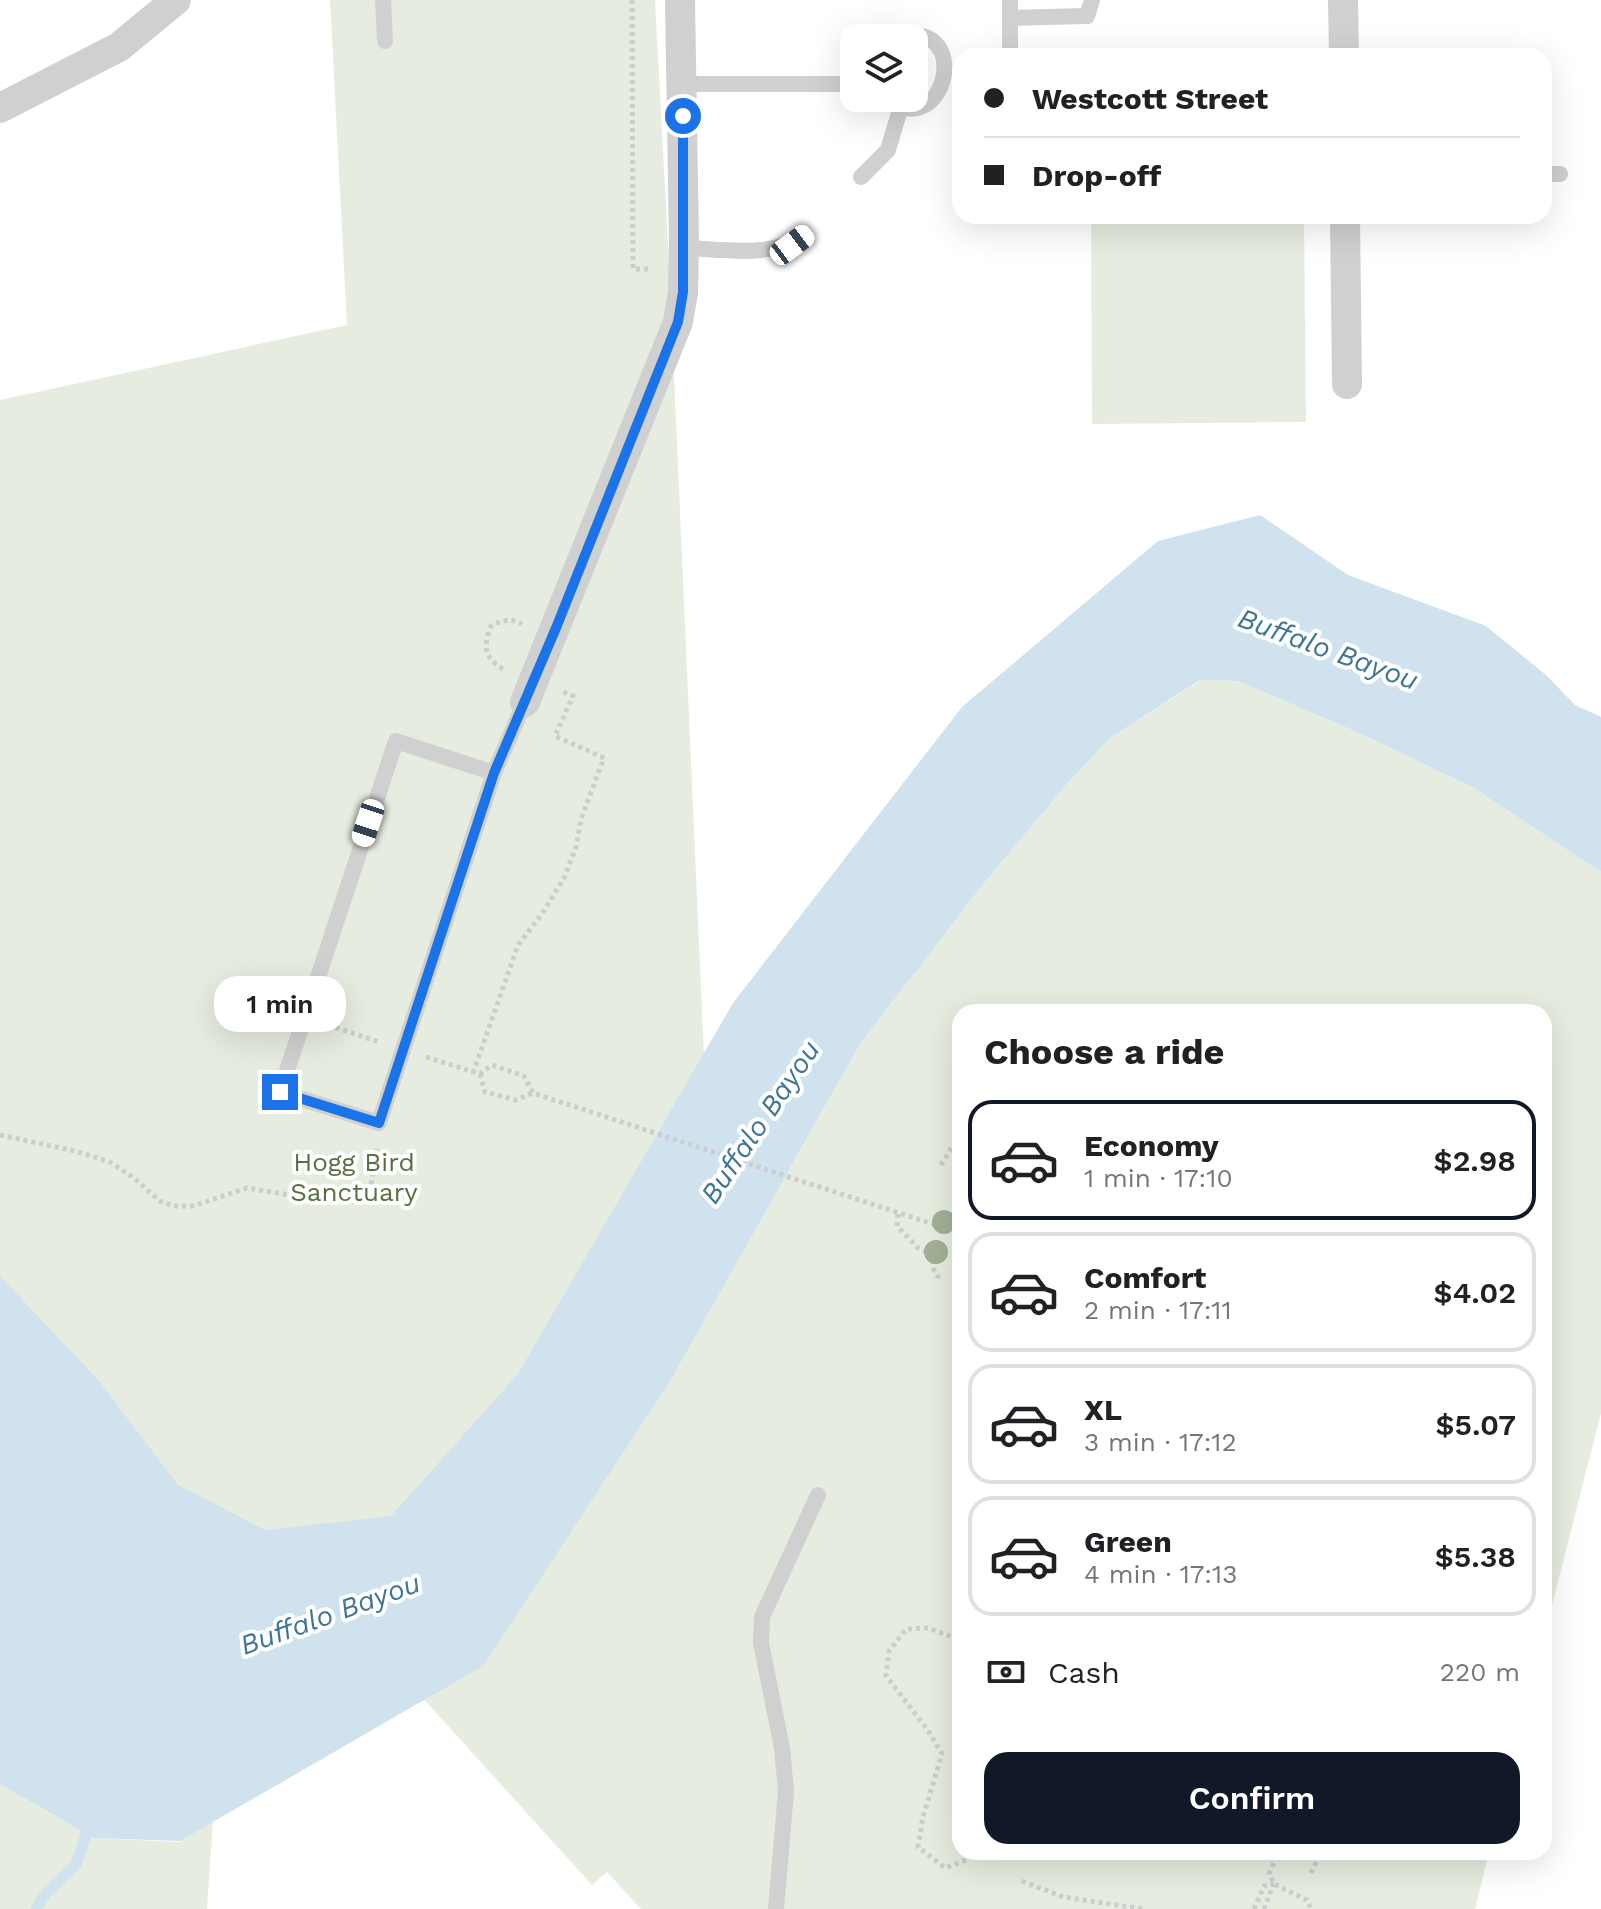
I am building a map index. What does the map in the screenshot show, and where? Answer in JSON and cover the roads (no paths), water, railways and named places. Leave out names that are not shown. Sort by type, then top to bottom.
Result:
[{"type":"street","points":[[0,108],[119,47],[176,0]]},
{"type":"street","points":[[525,702],[678,322],[683,292],[684,248],[680,0]]},
{"type":"street","points":[[1343,0],[1344,48]]},
{"type":"street","points":[[1345,224],[1347,384]]},
{"type":"lane","points":[[383,0],[385,41]]},
{"type":"lane","points":[[1010,0],[1010,48]]},
{"type":"lane","points":[[1010,18],[1087,16],[1092,0]]},
{"type":"lane","points":[[928,40],[940,50],[952,71]]},
{"type":"lane","points":[[928,101],[952,74]]},
{"type":"lane","points":[[683,84],[840,84]]},
{"type":"lane","points":[[861,177],[888,150],[893,112]]},
{"type":"lane","points":[[684,248],[772,249],[792,245],[805,235]]},
{"type":"lane","points":[[494,773],[396,741],[280,1092],[379,1123],[494,773],[525,702]]},
{"type":"lane","points":[[776,1909],[786,1791],[782,1748],[761,1643],[762,1617],[818,1495]]},
{"type":"water","name":"Buffalo Bayou","points":[[1260,515],[1348,575],[1486,626],[1546,675],[1575,705],[1601,717],[1601,872],[1472,787],[1359,733],[1238,681],[1200,680],[1110,738],[1068,782],[984,883],[860,1044],[670,1381],[483,1666],[180,1841],[94,1838],[0,1784],[0,1276],[99,1381],[178,1485],[265,1530],[391,1516],[518,1374],[733,1003],[962,707],[1158,541]]},
{"type":"waterway","points":[[36,1909],[46,1893],[76,1865],[91,1820]]},
{"type":"park label","name":"Hogg Bird Sanctuary","points":[[354,1177]]}]
